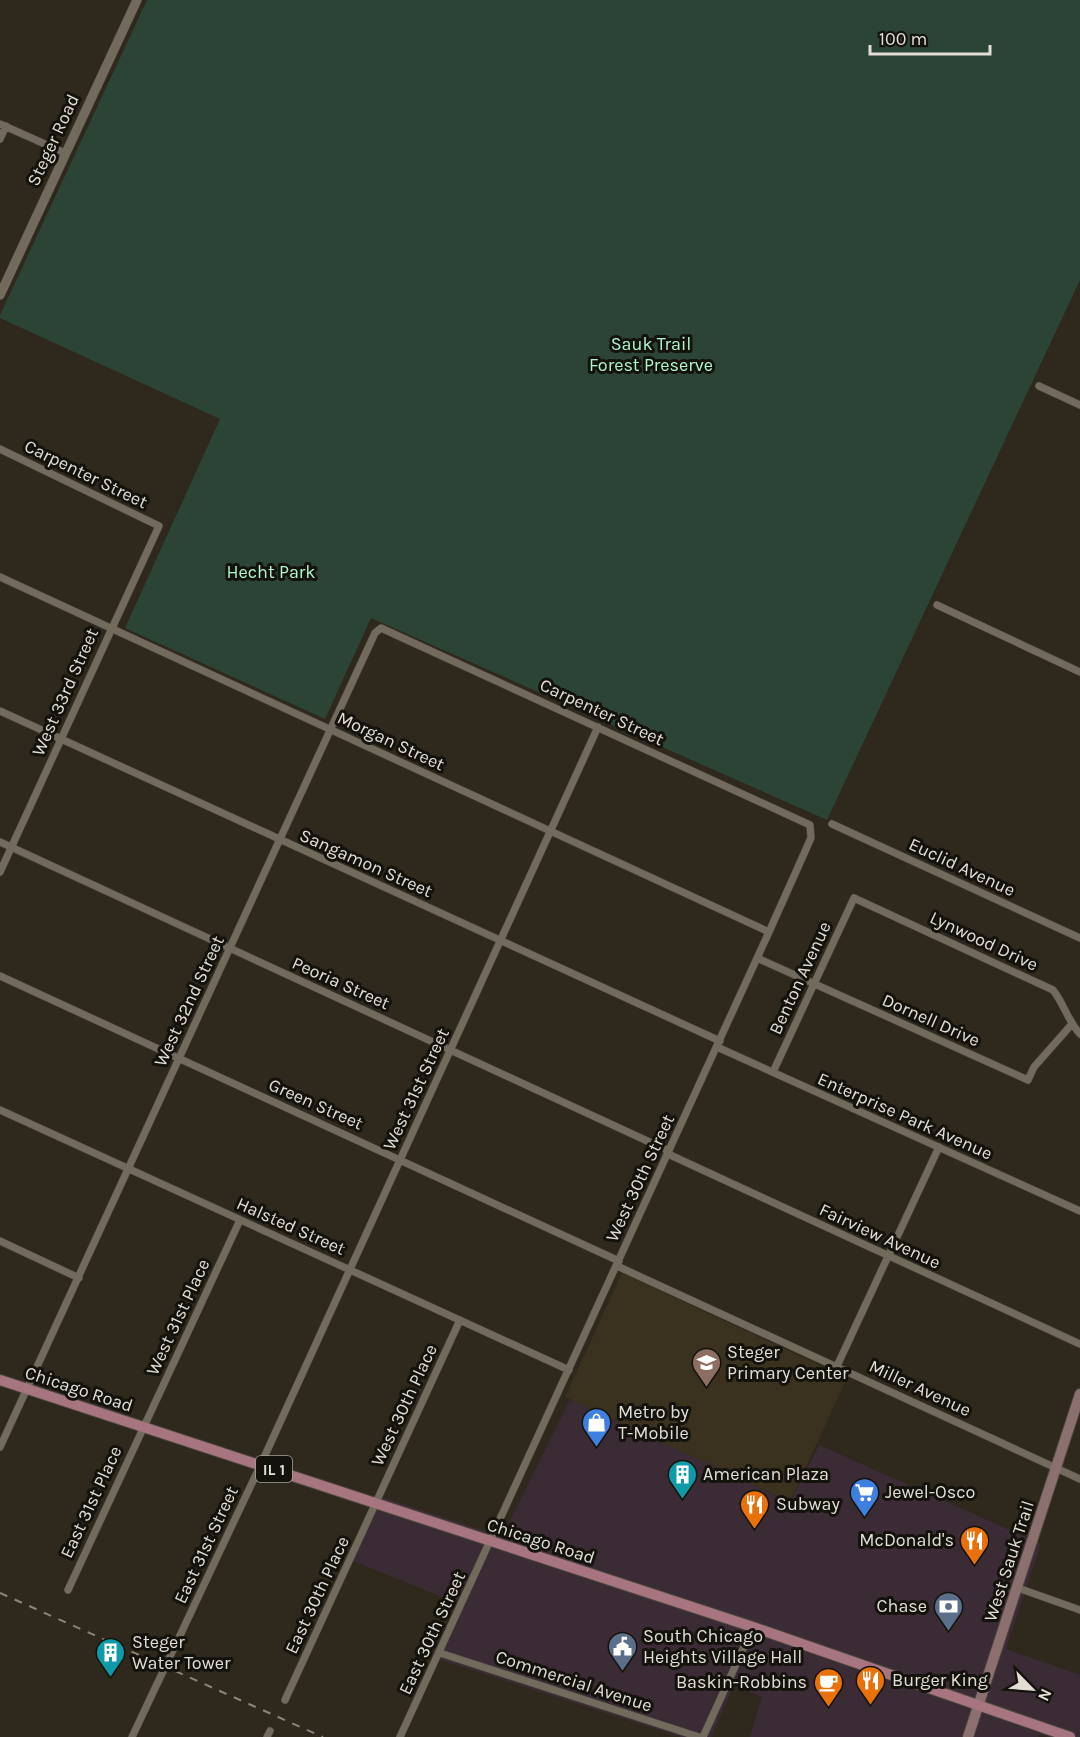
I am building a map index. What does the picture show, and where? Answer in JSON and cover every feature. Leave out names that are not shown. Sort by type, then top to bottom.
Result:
[{"type":"main road","name":"Chicago Road","points":[[0,1380],[753,1627],[1070,1737]]},
{"type":"main road","name":"West Sauk Trail","points":[[968,1737],[1080,1394]]},
{"type":"street","name":"Steger Road","points":[[0,295],[137,0]]},
{"type":"street","points":[[0,139],[3,125],[65,153]]},
{"type":"street","points":[[1039,386],[1080,405]]},
{"type":"street","name":"Carpenter Street","points":[[0,449],[159,526]]},
{"type":"street","name":"West 33rd Street","points":[[0,872],[159,526]]},
{"type":"street","name":"Morgan Street","points":[[0,577],[769,932]]},
{"type":"street","points":[[937,605],[1080,672]]},
{"type":"street","name":"Carpenter Street","points":[[381,628],[810,825]]},
{"type":"street","name":"West 32nd Street","points":[[0,1447],[375,633],[381,628]]},
{"type":"street","name":"Sangamon Street","points":[[0,711],[280,841],[501,940],[718,1044]]},
{"type":"street","name":"West 31st Street","points":[[261,1464],[598,727]]},
{"type":"street","name":"Euclid Avenue","points":[[832,824],[1080,938]]},
{"type":"street","name":"West 30th Street","points":[[491,1542],[811,838],[810,825]]},
{"type":"street","name":"Peoria Street","points":[[0,842],[451,1049],[668,1153]]},
{"type":"street","name":"Benton Avenue","points":[[773,1072],[854,898]]},
{"type":"street","name":"Lynwood Drive","points":[[854,898],[1053,990],[1064,1004],[1072,1024],[1080,1034]]},
{"type":"street","name":"Dornell Drive","points":[[757,958],[1028,1080],[1034,1067],[1072,1024]]},
{"type":"street","name":"Green Street","points":[[0,976],[400,1159],[618,1264]]},
{"type":"street","name":"Enterprise Park Avenue","points":[[718,1044],[773,1072],[1080,1211]]},
{"type":"street","name":"Halsted Street","points":[[0,1110],[569,1370]]},
{"type":"street","points":[[837,1366],[939,1148]]},
{"type":"street","name":"Fairview Avenue","points":[[668,1153],[888,1257],[1080,1344]]},
{"type":"street","name":"West 31st Place","points":[[142,1427],[240,1220]]},
{"type":"street","points":[[0,1241],[79,1278]]},
{"type":"street","name":"Miller Avenue","points":[[618,1264],[1080,1479]]},
{"type":"street","name":"West 30th Place","points":[[376,1503],[460,1320]]},
{"type":"street","name":"East 31st Place","points":[[68,1590],[142,1427]]},
{"type":"street","name":"East 31st Street","points":[[132,1737],[261,1464]]},
{"type":"street","name":"East 30th Place","points":[[285,1700],[376,1503]]},
{"type":"street","name":"East 30th Street","points":[[400,1737],[491,1542]]},
{"type":"street","points":[[1018,1588],[1080,1610]]},
{"type":"street","points":[[701,1737],[753,1627]]},
{"type":"street","name":"Commercial Avenue","points":[[440,1653],[701,1737]]},
{"type":"shaded area","name":"Steger Primary Center","points":[[622,1273],[847,1378],[790,1502],[565,1397]]},
{"type":"shaded area","points":[[570,1399],[790,1502],[819,1445],[1041,1544],[1006,1649],[1080,1675],[1080,1737],[1048,1737],[1040,1734],[1038,1737],[750,1737],[762,1697],[734,1685],[711,1737],[681,1737],[431,1657],[457,1603],[346,1558],[376,1495],[488,1532],[512,1536],[507,1527]]},
{"type":"green space","name":"Sauk Trail Forest Preserve","points":[[147,0],[1080,0],[1080,280],[827,820],[371,618],[325,719],[125,628],[220,419],[0,318],[0,315]]},
{"type":"railway","points":[[0,1593],[323,1737]]},
{"type":"place","name":"Steger Primary Center","points":[[706,1388]]},
{"type":"place","name":"Metro by T-Mobile","points":[[597,1448]]},
{"type":"place","name":"American Plaza","points":[[682,1500]]},
{"type":"place","name":"Jewel-Osco","points":[[864,1518]]},
{"type":"place","name":"Subway","points":[[755,1530]]},
{"type":"place","name":"McDonald's","points":[[975,1566]]},
{"type":"place","name":"Chase","points":[[948,1632]]},
{"type":"place","name":"South Chicago Heights Village Hall","points":[[622,1672]]},
{"type":"place","name":"Steger Water Tower","points":[[111,1678]]},
{"type":"place","name":"Burger King","points":[[871,1706]]},
{"type":"place","name":"Baskin-Robbins","points":[[828,1708]]},
{"type":"park label","name":"Hecht Park","points":[[271,572]]}]
